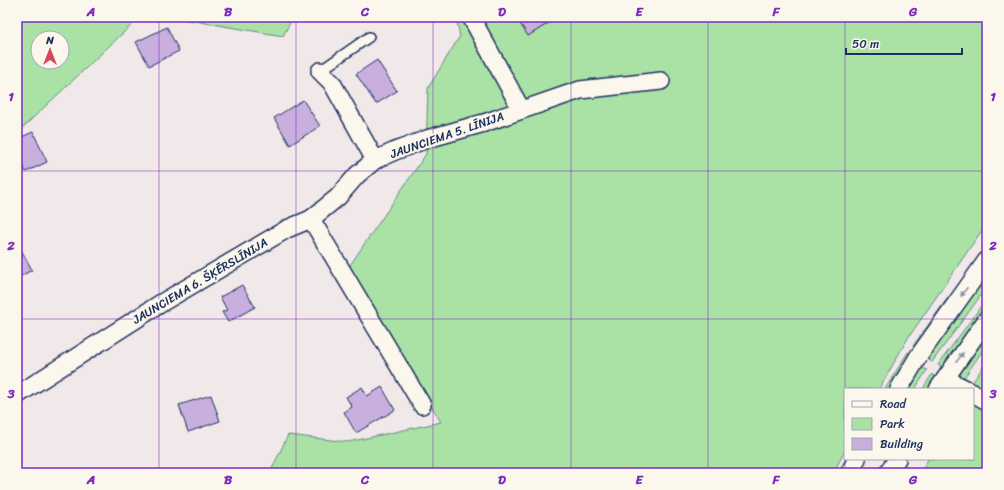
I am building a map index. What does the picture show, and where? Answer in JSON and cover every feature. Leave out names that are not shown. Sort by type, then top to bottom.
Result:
[{"type":"street","name":"JAUNCIEMA 5. LĪNIJA","points":[[320,71],[332,83],[375,160],[427,139],[484,123],[521,109],[471,17]]},
{"type":"street","points":[[521,109],[580,90],[661,81]]},
{"type":"street","name":"JAUNCIEMA 6. ŠĶĒRSLĪNIJA","points":[[17,395],[163,302],[287,229],[311,219],[338,197],[357,175],[375,160]]},
{"type":"street","points":[[311,219],[422,405]]},
{"type":"street","points":[[900,388],[918,356],[987,260]]},
{"type":"street","points":[[952,387],[987,319]]},
{"type":"street","points":[[974,394],[987,401]]},
{"type":"street","points":[[849,473],[856,460]]},
{"type":"street","points":[[888,473],[896,460]]},
{"type":"lane","points":[[320,71],[369,37]]},
{"type":"green space","points":[[17,17],[140,17],[17,133]]},
{"type":"green space","points":[[170,17],[293,17],[283,36]]},
{"type":"green space","points":[[456,17],[987,17],[987,223],[908,338],[880,388],[844,388],[844,453],[833,473],[270,473],[288,435],[348,442],[441,422],[348,268],[426,154],[428,88],[460,36]]},
{"type":"green space","points":[[987,276],[987,287],[932,362],[926,358]]},
{"type":"green space","points":[[949,296],[951,298],[915,348],[913,346]]},
{"type":"green space","points":[[987,298],[987,307],[943,368],[938,365]]},
{"type":"green space","points":[[987,333],[987,344],[961,382],[954,378]]},
{"type":"green space","points":[[908,352],[910,354],[890,388],[886,388]]},
{"type":"green space","points":[[987,361],[987,473],[921,473],[928,460],[974,460],[974,388],[969,388]]},
{"type":"green space","points":[[921,367],[927,370],[916,388],[908,388]]},
{"type":"green space","points":[[932,374],[936,378],[930,388],[924,388]]},
{"type":"building","points":[[516,17],[549,17],[552,21],[528,36]]},
{"type":"building","points":[[167,27],[179,51],[149,66],[136,42]]},
{"type":"building","points":[[377,60],[397,91],[376,104],[356,74]]},
{"type":"building","points":[[303,100],[320,126],[290,145],[274,118]]},
{"type":"building","points":[[33,132],[47,162],[26,172],[17,154],[17,139]]},
{"type":"building","points":[[17,242],[32,270],[17,278]]},
{"type":"building","points":[[242,285],[255,307],[228,322],[222,312],[227,310],[220,297]]},
{"type":"building","points":[[362,387],[367,396],[382,387],[395,410],[356,433],[344,412],[352,407],[346,397]]},
{"type":"building","points":[[211,395],[220,421],[188,432],[179,405]]}]
